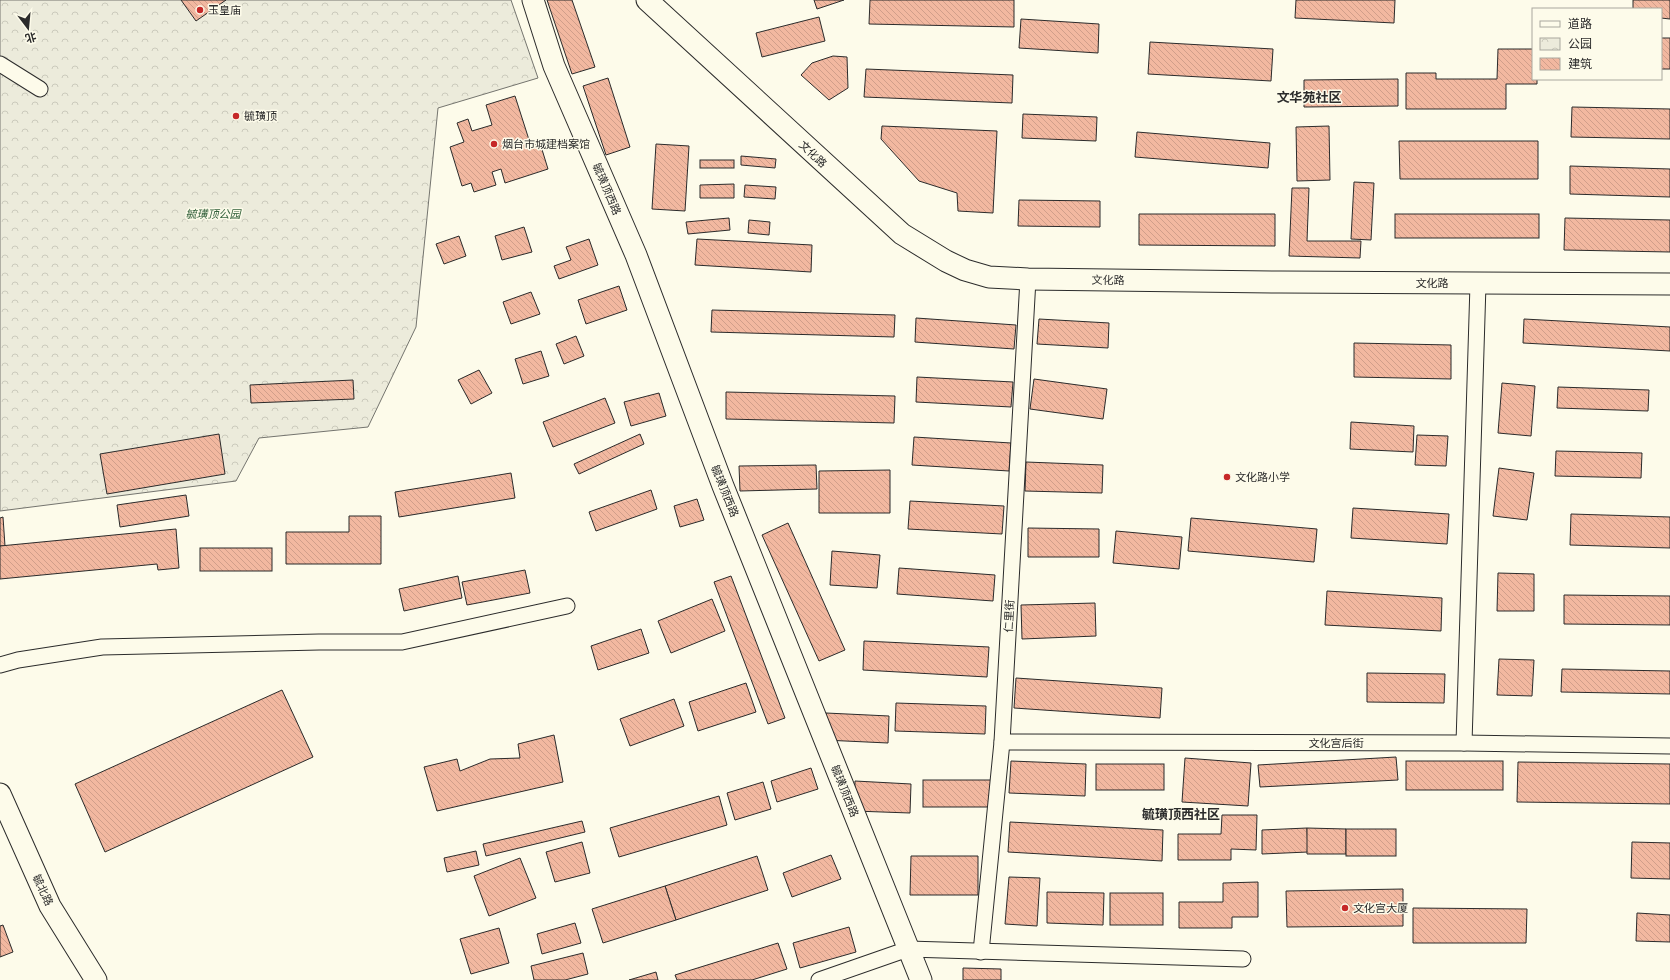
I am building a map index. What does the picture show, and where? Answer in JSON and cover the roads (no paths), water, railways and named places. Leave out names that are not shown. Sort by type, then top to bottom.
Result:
[{"type":"street","name":"毓璜顶西路","points":[[532,0],[554,66],[636,256],[706,444],[921,980]]},
{"type":"street","name":"文化路","points":[[647,0],[902,234],[946,262],[965,270],[989,277],[1028,279],[1478,284],[1670,284]]},
{"type":"street","points":[[0,64],[40,89]]},
{"type":"street","name":"仁里街","points":[[981,952],[1002,742],[1028,279]]},
{"type":"street","points":[[1464,743],[1478,284]]},
{"type":"street","points":[[0,665],[18,660],[102,647],[319,642],[402,642],[567,606]]},
{"type":"street","name":"文化宫后街","points":[[1002,742],[1464,743],[1670,746]]},
{"type":"street","name":"毓北路","points":[[0,794],[50,906],[96,980]]},
{"type":"street","points":[[819,980],[908,949],[1243,959]]},
{"type":"place","name":"玉皇庙","points":[[200,10]]},
{"type":"place","name":"毓璜顶","points":[[236,116]]},
{"type":"place","name":"烟台市城建档案馆","points":[[494,144]]},
{"type":"place","name":"文化路小学","points":[[1227,477]]},
{"type":"place","name":"文化宫大厦","points":[[1345,908]]},
{"type":"district","name":"文华苑社区","points":[[1309,97]]},
{"type":"district","name":"毓璜顶西社区","points":[[1181,814]]},
{"type":"park label","name":"毓璜顶公园","points":[[213,214]]}]
